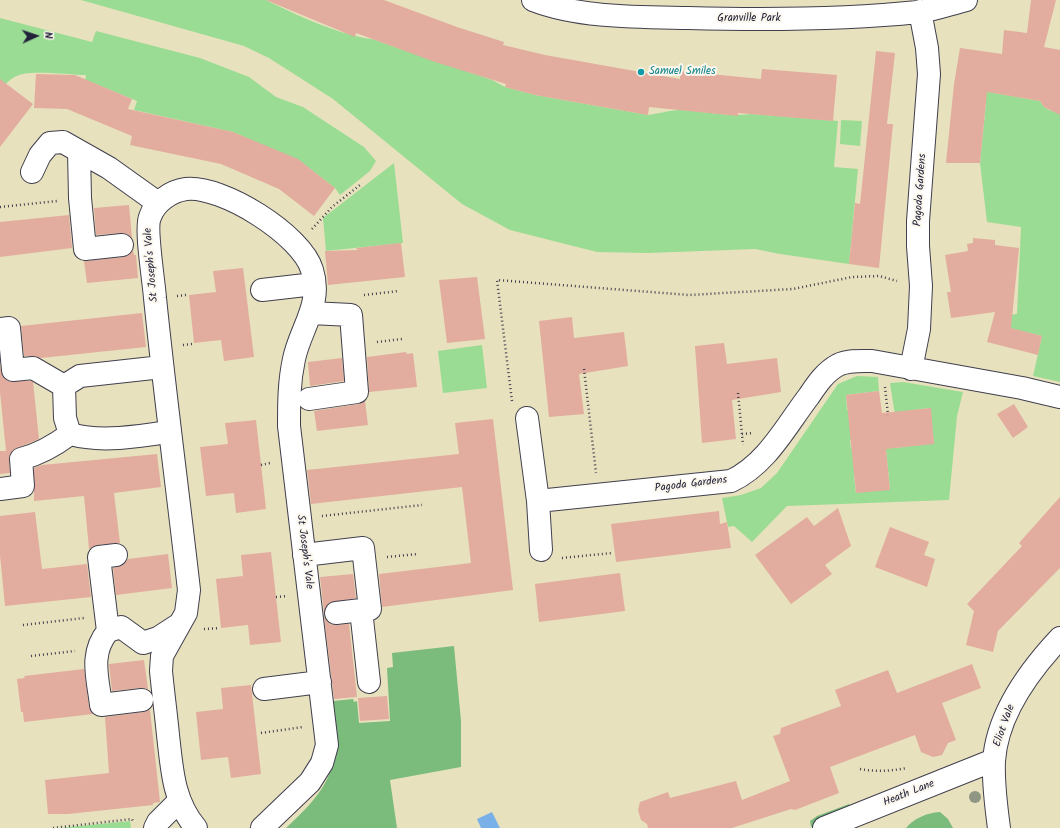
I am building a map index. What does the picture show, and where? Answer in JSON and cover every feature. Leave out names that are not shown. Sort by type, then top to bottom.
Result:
[{"type":"street","name":"Granville Park","points":[[533,0],[553,8],[612,15],[668,18],[810,18],[920,12],[966,0]]},
{"type":"street","name":"Pagoda Gardens","points":[[911,369],[919,329],[921,286],[918,220],[929,74],[927,48],[920,12]]},
{"type":"street","points":[[32,172],[40,155],[50,143],[63,142],[109,168],[158,203]]},
{"type":"street","points":[[79,150],[80,198],[85,249],[122,245]]},
{"type":"street","name":"St Joseph's Vale","points":[[196,828],[188,819],[179,801],[173,779],[161,671],[162,656],[186,613],[189,590],[162,367],[150,252],[149,218],[158,203],[172,193],[186,189],[201,190],[216,194],[244,207],[269,222],[288,236],[305,255],[312,270],[314,284],[311,313],[294,357],[289,389],[289,426],[327,745],[322,763],[310,782],[262,828]]},
{"type":"street","points":[[262,290],[314,284]]},
{"type":"street","points":[[309,399],[357,392],[351,315],[311,313]]},
{"type":"street","points":[[0,329],[9,328],[13,370],[34,368],[64,386]]},
{"type":"street","name":"Pagoda Gardens","points":[[538,501],[731,481],[745,474],[771,449],[823,376],[839,364],[856,361],[872,361],[1022,388],[1060,397]]},
{"type":"street","points":[[64,386],[80,376],[162,367]]},
{"type":"street","points":[[64,386],[65,418],[70,434]]},
{"type":"street","points":[[520,411],[538,501],[541,550]]},
{"type":"street","points":[[70,434],[87,438],[112,439],[169,432]]},
{"type":"street","points":[[0,489],[23,486],[21,459],[38,455],[55,446],[70,434]]},
{"type":"street","points":[[304,555],[363,548],[370,609],[336,613]]},
{"type":"street","points":[[116,555],[99,557],[104,632],[95,656],[101,705],[142,700]]},
{"type":"street","points":[[361,610],[369,682]]},
{"type":"street","points":[[104,632],[121,627],[143,644],[158,638],[178,625]]},
{"type":"street","name":"Eliot Vale","points":[[999,828],[994,789],[994,760],[999,738],[1014,701],[1026,680],[1060,638]]},
{"type":"street","points":[[264,689],[320,682]]},
{"type":"street","name":"Heath Lane","points":[[824,828],[994,760]]},
{"type":"street","points":[[155,828],[158,822],[179,801]]},
{"type":"path","points":[[298,248],[318,222],[332,207],[360,185]]},
{"type":"path","points":[[0,207],[80,198]]},
{"type":"path","points":[[520,411],[497,280],[689,295],[793,289],[852,277],[878,276],[921,286]]},
{"type":"path","points":[[584,369],[597,478]]},
{"type":"path","points":[[884,383],[888,414]]},
{"type":"path","points":[[738,393],[743,449]]},
{"type":"path","points":[[300,527],[321,516],[422,505]]},
{"type":"path","points":[[364,559],[418,554]]},
{"type":"path","points":[[561,558],[612,554]]},
{"type":"path","points":[[22,625],[104,632]]},
{"type":"path","points":[[31,656],[104,632]]},
{"type":"path","points":[[262,733],[325,724]]},
{"type":"path","points":[[860,769],[874,772],[909,768]]},
{"type":"path","points":[[53,828],[132,819],[133,823]]},
{"type":"green space","points":[[81,0],[266,0],[304,18],[347,34],[372,39],[492,80],[505,87],[535,95],[648,115],[679,110],[838,121],[834,167],[858,169],[849,264],[755,249],[648,253],[597,252],[510,230],[462,204],[333,99],[269,58],[244,46]]},
{"type":"green space","points":[[0,18],[92,42],[96,31],[200,58],[249,77],[276,97],[303,107],[364,147],[376,161],[370,171],[340,195],[335,188],[300,161],[233,132],[134,110],[137,101],[91,82],[85,81],[86,75],[33,73],[19,75],[6,84],[0,91]]},
{"type":"green space","points":[[982,91],[1040,101],[1044,107],[1051,111],[1057,108],[1060,104],[1060,382],[1033,376],[1042,336],[1005,327],[1010,315],[1017,314],[1021,227],[987,222],[980,163],[986,103]]},
{"type":"green space","points":[[841,120],[862,121],[860,146],[840,144]]},
{"type":"green space","points":[[394,163],[403,243],[326,251],[323,218]]},
{"type":"green space","points":[[482,345],[487,388],[443,393],[438,351]]},
{"type":"green space","points":[[857,376],[878,377],[879,391],[846,395],[847,410],[850,410],[853,440],[850,440],[851,449],[855,449],[857,476],[854,477],[856,493],[890,489],[885,439],[896,448],[934,443],[929,408],[895,415],[890,383],[903,382],[963,392],[957,416],[949,500],[787,506],[752,542],[734,526],[728,527],[722,498],[741,495],[761,488],[777,473],[838,384]]},
{"type":"green space","points":[[454,646],[461,721],[461,767],[390,780],[397,828],[286,828],[315,799],[330,772],[334,758],[335,742],[333,701],[353,699],[354,702],[357,701],[359,723],[390,721],[387,668],[393,667],[392,653]]},
{"type":"green space","points":[[849,804],[852,810],[811,827],[810,821],[817,816]]},
{"type":"green space","points":[[940,812],[948,819],[953,828],[906,828],[913,821],[921,817]]},
{"type":"green space","points":[[130,821],[131,828],[60,828]]},
{"type":"water","points":[[492,812],[500,828],[481,828],[477,819]]},
{"type":"building","points":[[266,0],[384,0],[457,27],[504,42],[503,45],[545,55],[680,79],[680,71],[761,79],[762,69],[837,75],[833,121],[738,113],[738,116],[649,107],[648,115],[535,95],[505,87],[506,84],[435,62],[356,33],[355,37]]},
{"type":"building","points":[[1031,0],[1056,0],[1044,47],[1060,50],[1060,115],[1044,107],[1040,101],[987,92],[980,163],[946,163],[954,84],[960,48],[1002,54],[1004,30],[1027,33]]},
{"type":"building","points":[[876,51],[895,53],[887,124],[893,124],[879,268],[849,264],[855,203],[860,204]]},
{"type":"building","points":[[36,74],[75,75],[132,99],[128,109],[233,132],[298,159],[335,188],[314,216],[279,189],[221,164],[130,145],[132,136],[67,109],[34,108]]},
{"type":"building","points":[[0,79],[33,104],[0,147]]},
{"type":"building","points":[[129,205],[132,238],[127,234],[121,233],[96,235],[94,208]]},
{"type":"building","points":[[69,215],[72,248],[0,257],[0,222]]},
{"type":"building","points":[[973,238],[995,240],[995,245],[1019,248],[1011,328],[1042,336],[1038,355],[987,342],[995,312],[951,318],[947,292],[951,292],[945,255],[968,251],[967,244],[973,243]]},
{"type":"building","points":[[401,243],[405,277],[328,285],[325,251],[358,250],[356,248]]},
{"type":"building","points":[[133,250],[134,255],[136,255],[138,278],[87,283],[84,261],[123,257],[129,255]]},
{"type":"building","points":[[243,268],[254,357],[224,361],[221,340],[194,343],[189,295],[216,292],[213,271]]},
{"type":"building","points":[[477,277],[485,339],[447,343],[439,280]]},
{"type":"building","points":[[142,313],[146,347],[41,358],[24,356],[21,326]]},
{"type":"building","points":[[572,317],[574,338],[624,332],[628,366],[579,374],[584,414],[549,417],[539,321]]},
{"type":"building","points":[[724,343],[727,364],[777,358],[781,392],[732,400],[736,439],[702,443],[695,346]]},
{"type":"building","points":[[406,352],[407,354],[413,353],[417,387],[369,392],[367,357]]},
{"type":"building","points":[[342,358],[344,381],[310,386],[308,362]]},
{"type":"building","points":[[0,365],[3,377],[8,381],[33,382],[39,439],[13,450],[9,460],[10,473],[0,474],[0,451],[6,451],[0,392]]},
{"type":"building","points":[[879,391],[882,413],[931,408],[934,444],[886,449],[890,490],[856,493],[846,395]]},
{"type":"building","points":[[365,401],[368,425],[317,431],[314,411],[359,404]]},
{"type":"building","points":[[1014,404],[1028,427],[1013,438],[997,414]]},
{"type":"building","points":[[493,419],[513,590],[382,607],[379,574],[471,563],[462,487],[311,504],[307,470],[459,454],[455,423]]},
{"type":"building","points":[[256,420],[266,509],[236,513],[234,493],[206,496],[200,447],[228,444],[225,423]]},
{"type":"building","points":[[157,454],[161,487],[114,493],[120,543],[98,545],[89,549],[84,496],[34,501],[34,468],[42,465]]},
{"type":"building","points":[[1060,497],[1060,568],[998,631],[993,652],[966,645],[974,611],[967,604],[1022,546],[1019,543]]},
{"type":"building","points":[[838,508],[851,546],[825,565],[832,574],[791,604],[755,555],[807,517],[814,526]]},
{"type":"building","points":[[719,511],[720,524],[727,522],[731,548],[616,562],[611,524]]},
{"type":"building","points":[[35,512],[42,569],[87,564],[91,597],[5,606],[0,555],[0,516]]},
{"type":"building","points":[[890,527],[929,542],[924,555],[935,559],[927,587],[875,567]]},
{"type":"building","points":[[271,552],[281,642],[250,645],[248,625],[221,628],[216,579],[243,576],[241,555]]},
{"type":"building","points":[[168,554],[172,588],[116,595],[113,568],[123,565],[128,559]]},
{"type":"building","points":[[620,573],[625,611],[539,622],[535,584]]},
{"type":"building","points":[[353,574],[356,598],[329,603],[324,612],[320,577]]},
{"type":"building","points":[[324,617],[331,625],[349,624],[357,697],[334,699]]},
{"type":"building","points":[[144,660],[148,689],[140,688],[112,691],[109,664]]},
{"type":"building","points":[[972,664],[981,688],[942,703],[956,740],[948,743],[942,755],[933,757],[921,752],[915,735],[830,767],[839,793],[795,810],[791,809],[732,828],[648,828],[647,824],[641,820],[638,810],[640,802],[668,792],[670,798],[736,781],[742,800],[790,781],[773,736],[780,734],[781,728],[841,706],[835,690],[888,670],[897,693]]},
{"type":"building","points":[[84,669],[89,707],[93,714],[24,722],[23,712],[21,712],[17,679],[25,678],[24,676]]},
{"type":"building","points":[[251,685],[261,774],[231,778],[228,757],[201,760],[196,712],[223,709],[221,688]]},
{"type":"building","points":[[387,696],[389,719],[360,721],[358,698]]},
{"type":"building","points":[[150,710],[160,802],[153,803],[153,805],[68,814],[48,814],[45,780],[109,773],[105,717]]},
{"type":"place","name":"Samuel Smiles","points":[[641,72]]}]
